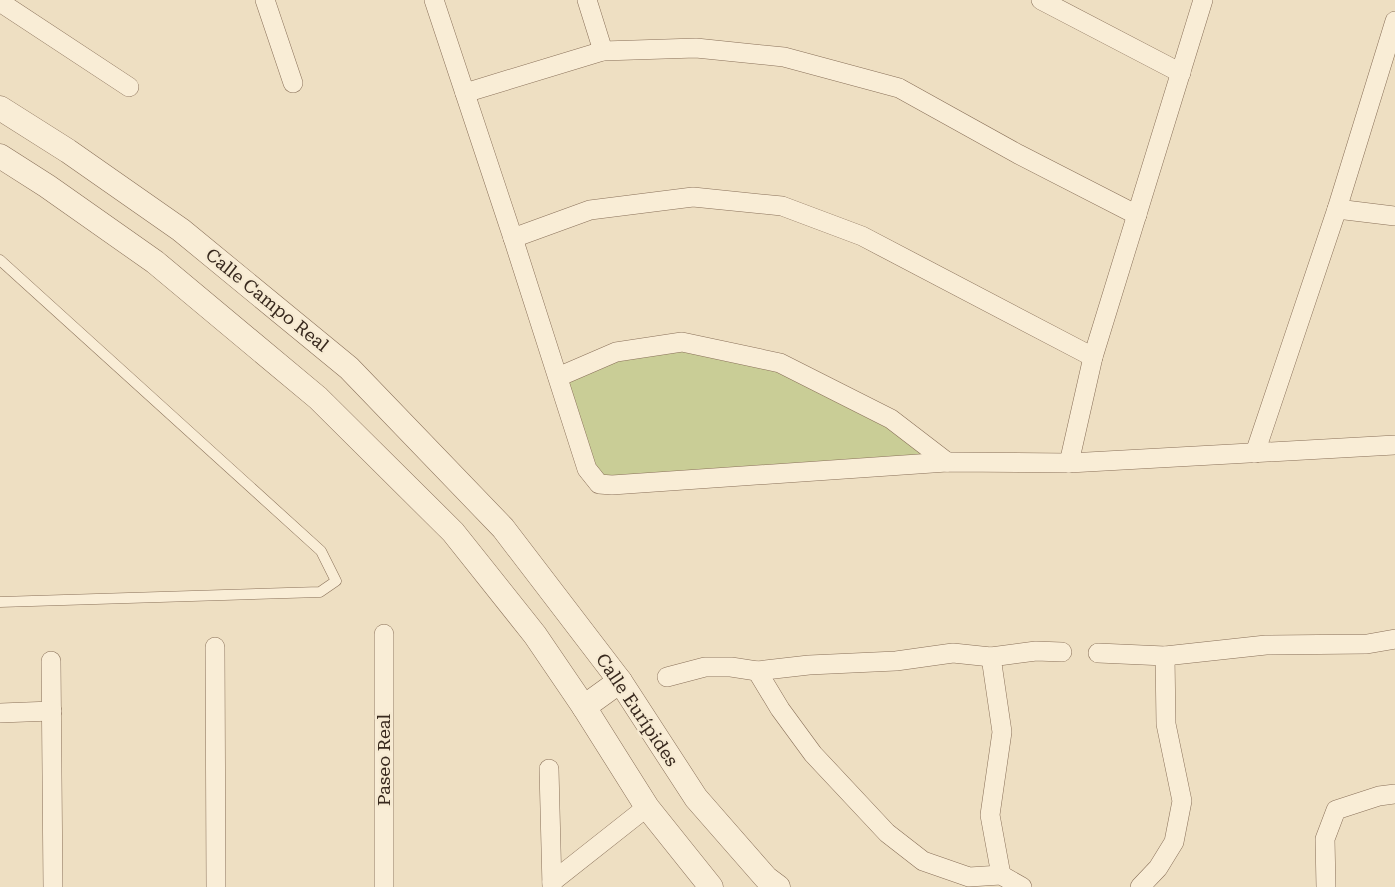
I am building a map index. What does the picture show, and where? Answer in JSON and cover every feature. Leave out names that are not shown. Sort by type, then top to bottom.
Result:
[{"type":"street","points":[[265,0],[293,83]]},
{"type":"street","points":[[434,0],[466,93],[587,469],[599,484],[612,485],[947,462],[1069,463],[1395,445]]},
{"type":"street","points":[[587,0],[602,51]]},
{"type":"street","points":[[1041,0],[1181,73]]},
{"type":"street","points":[[1069,463],[1093,357],[1203,0]]},
{"type":"street","points":[[2,8],[129,87]]},
{"type":"street","points":[[1255,453],[1337,209],[1395,21]]},
{"type":"street","points":[[466,93],[602,51],[696,48],[784,57],[899,88],[1018,154],[1137,215]]},
{"type":"street","name":"Calle Campo Real","points":[[0,108],[68,151],[181,230],[349,368],[503,528]]},
{"type":"street","points":[[0,156],[47,186],[155,262],[311,392],[453,532],[535,635],[647,807],[712,887]]},
{"type":"street","points":[[513,238],[590,210],[693,197],[782,206],[862,236],[1093,357]]},
{"type":"street","points":[[1337,209],[1395,216]]},
{"type":"street","points":[[558,377],[616,352],[682,342],[780,363],[891,419],[947,462]]},
{"type":"street","name":"Calle Eurípides","points":[[503,528],[620,681],[696,798],[766,878],[778,887]]},
{"type":"street","name":"Paseo Real","points":[[384,634],[384,887]]},
{"type":"street","points":[[1098,653],[1165,656],[1266,646],[1367,644],[1395,640]]},
{"type":"street","points":[[215,647],[216,887]]},
{"type":"street","points":[[667,678],[705,667],[731,667],[757,671],[809,665],[896,661],[953,653],[991,658],[1036,651],[1062,652]]},
{"type":"street","points":[[1140,887],[1158,868],[1174,842],[1182,801],[1166,724],[1165,656]]},
{"type":"street","points":[[991,658],[1002,732],[990,815],[1002,875]]},
{"type":"street","points":[[51,661],[53,887]]},
{"type":"street","points":[[757,671],[780,710],[813,754],[887,833],[923,861],[969,877],[1002,875],[1022,887]]},
{"type":"street","points":[[584,708],[620,681]]},
{"type":"street","points":[[0,714],[52,711]]},
{"type":"street","points":[[549,769],[553,885]]},
{"type":"street","points":[[1326,887],[1325,839],[1336,810],[1380,796],[1395,794]]},
{"type":"street","points":[[553,885],[647,807]]},
{"type":"lane","points":[[0,260],[320,551],[336,581],[320,592],[0,602]]},
{"type":"green space","points":[[682,342],[780,363],[947,462],[599,484],[558,377]]}]
